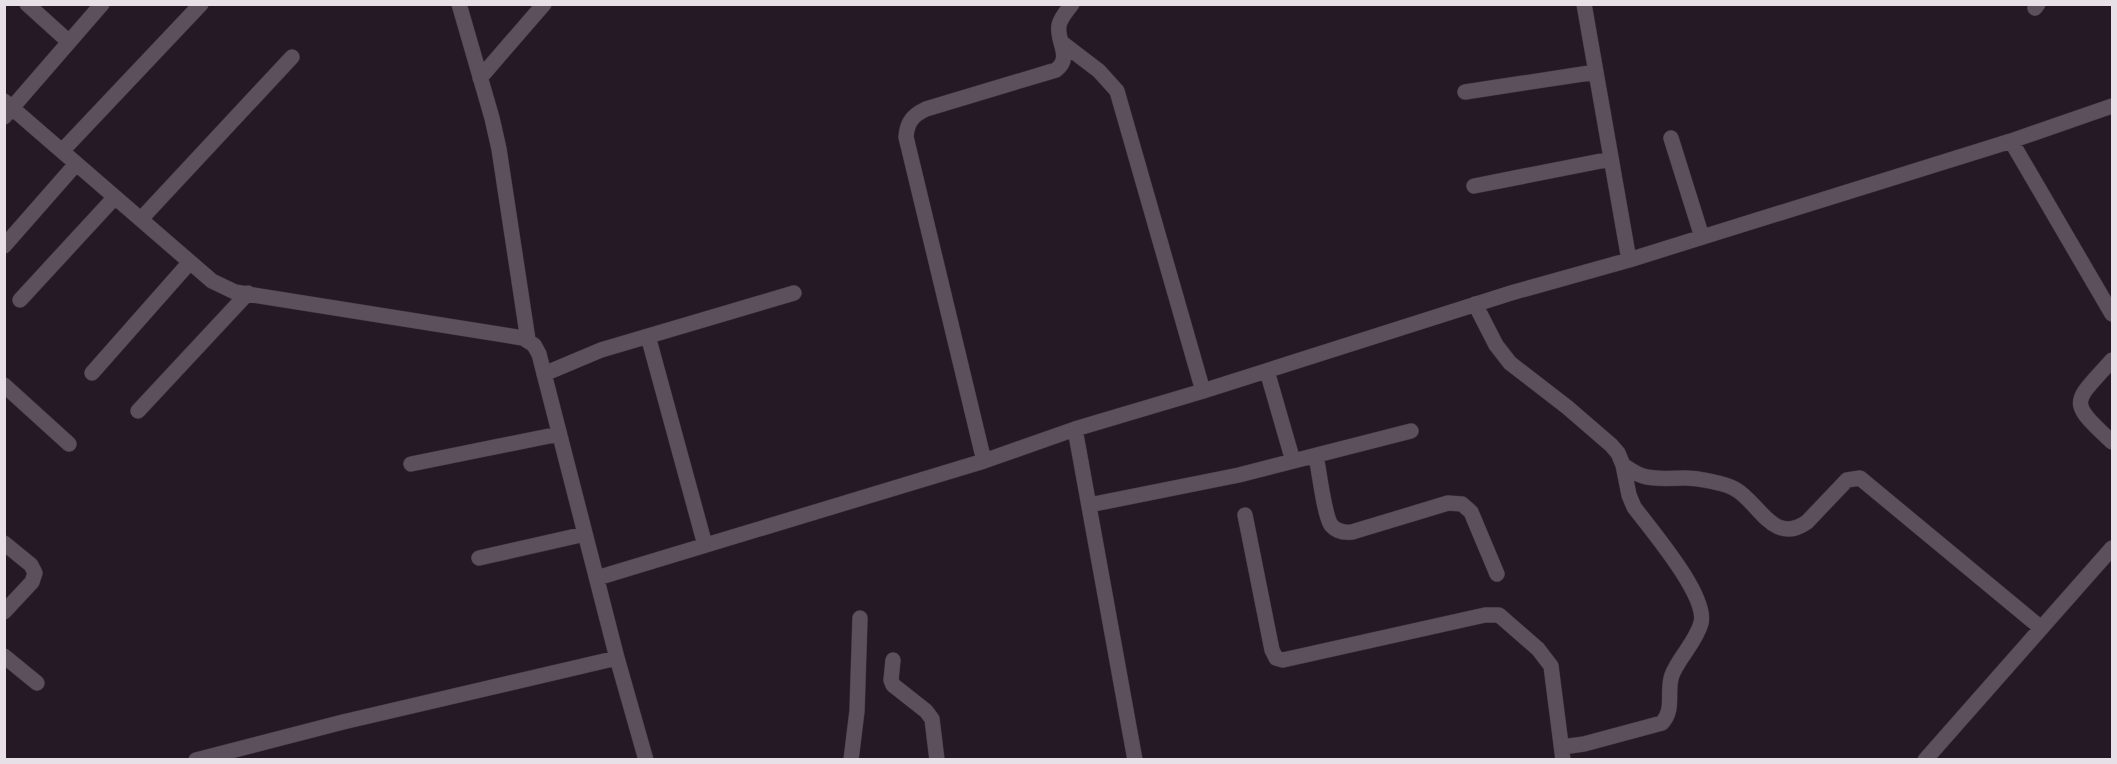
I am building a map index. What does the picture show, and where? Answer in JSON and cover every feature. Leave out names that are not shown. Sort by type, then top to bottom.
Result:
[{"type":"street","points":[[102,4],[7,109],[62,151],[190,262],[222,287],[528,340],[534,345],[539,354],[617,658],[646,759]]},
{"type":"street","points":[[62,151],[201,4]]},
{"type":"street","points":[[459,4],[499,149],[528,340]]},
{"type":"street","points":[[480,78],[544,4]]},
{"type":"street","points":[[984,460],[906,137],[907,130],[909,122],[916,114],[926,109],[1056,70],[1065,60],[1060,42],[1059,24],[1062,16],[1072,4]]},
{"type":"street","points":[[1584,4],[1629,260]]},
{"type":"street","points":[[34,7],[69,42]]},
{"type":"street","points":[[1060,42],[1099,71],[1117,91],[1203,391]]},
{"type":"street","points":[[141,219],[292,57]]},
{"type":"street","points":[[1465,92],[1596,72]]},
{"type":"street","points":[[597,578],[984,460],[1075,429],[1267,371],[1475,304],[1629,260],[2011,141],[2112,106]]},
{"type":"street","points":[[1671,138],[1702,237]]},
{"type":"street","points":[[2011,141],[2112,314]]},
{"type":"street","points":[[1474,186],[1611,159]]},
{"type":"street","points":[[4,246],[76,164]]},
{"type":"street","points":[[20,300],[115,197]]},
{"type":"street","points":[[92,373],[190,262]]},
{"type":"street","points":[[138,411],[248,293]]},
{"type":"street","points":[[544,374],[588,354],[794,293]]},
{"type":"street","points":[[1245,515],[1272,650],[1276,658],[1283,660],[1485,615],[1499,615],[1538,649],[1551,666],[1563,753],[1584,744],[1662,723],[1668,717],[1670,709],[1671,677],[1701,624],[1700,606],[1692,588],[1634,507],[1623,465],[1617,453],[1567,407],[1510,363],[1496,345],[1475,304]]},
{"type":"street","points":[[648,336],[705,545]]},
{"type":"street","points":[[2112,360],[2084,392],[2079,405],[2089,421],[2112,442]]},
{"type":"street","points":[[1267,371],[1293,461]]},
{"type":"street","points":[[4,385],[69,444]]},
{"type":"street","points":[[1075,429],[1135,759]]},
{"type":"street","points":[[1089,505],[1239,475],[1411,431]]},
{"type":"street","points":[[411,464],[559,434]]},
{"type":"street","points":[[1316,456],[1329,520],[1337,530],[1342,533],[1352,532],[1448,503],[1462,504],[1471,512],[1497,574]]},
{"type":"street","points":[[1623,465],[1644,476],[1689,478],[1734,488],[1770,522],[1790,529],[1800,527],[1807,522],[1847,480],[1860,478],[2042,628]]},
{"type":"street","points":[[479,558],[585,534]]},
{"type":"street","points":[[4,543],[31,565],[35,578],[4,612]]},
{"type":"street","points":[[1925,759],[2112,548]]},
{"type":"street","points":[[851,759],[857,711],[860,618]]},
{"type":"street","points":[[4,656],[37,683]]},
{"type":"street","points":[[196,759],[617,658]]},
{"type":"street","points":[[893,660],[891,680],[893,685],[926,711],[932,719],[938,759]]}]
